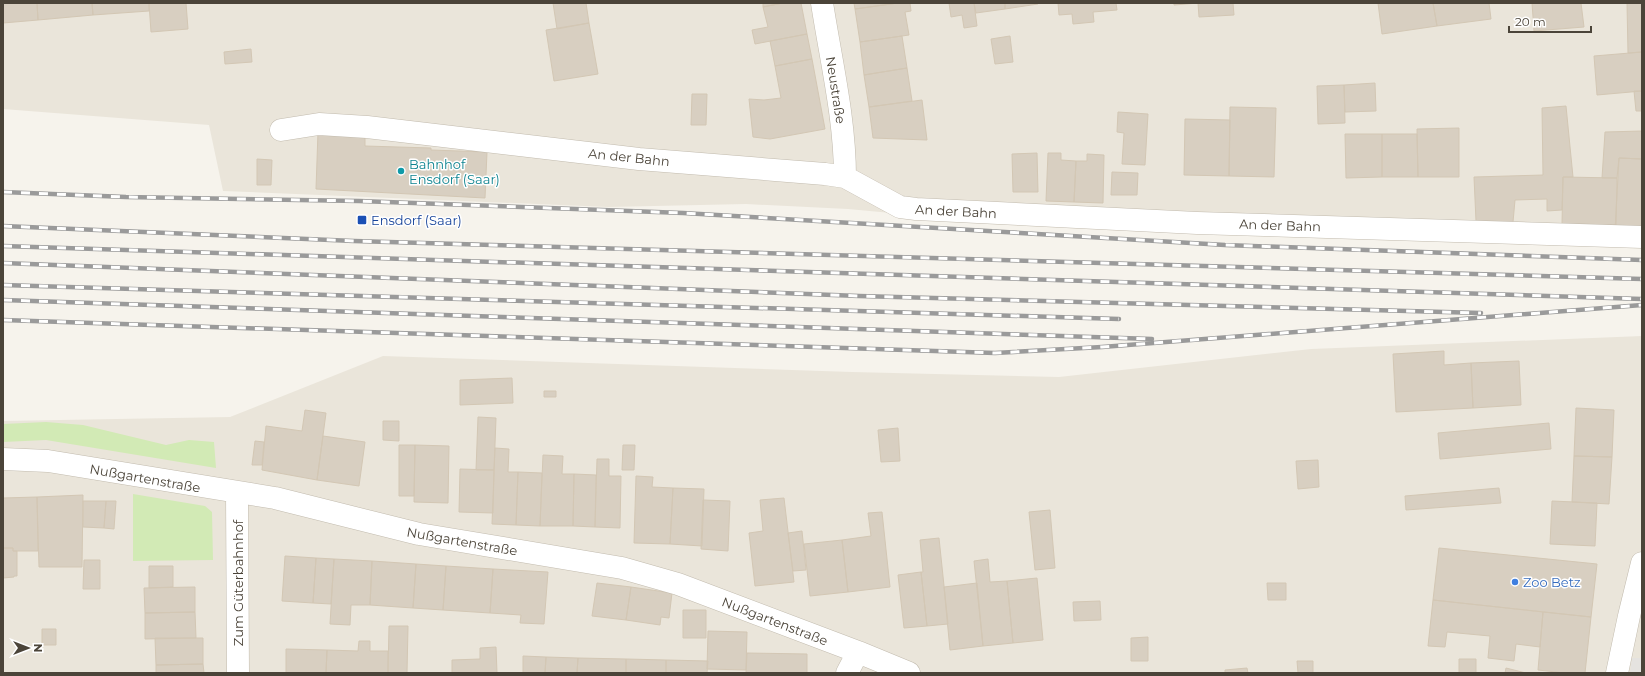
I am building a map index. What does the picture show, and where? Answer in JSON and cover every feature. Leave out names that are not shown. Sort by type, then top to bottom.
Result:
[{"type":"street","name":"Neustraße","points":[[822,3],[840,113],[844,150],[844,177]]},
{"type":"street","name":"An der Bahn","points":[[281,130],[319,124],[366,127],[639,159],[825,174],[844,177],[900,207],[916,209],[1196,223],[1642,237]]},
{"type":"street","name":"Nußgartenstraße","points":[[3,459],[48,461],[275,498],[419,534],[622,568],[678,584],[858,652],[909,673]]},
{"type":"street","name":"Zum Güterbahnhof","points":[[237,493],[238,673]]},
{"type":"street","points":[[1617,673],[1642,563]]},
{"type":"street","points":[[847,673],[858,652]]},
{"type":"shaded area","points":[[3,3],[1642,3],[1642,248],[977,221],[848,209],[746,204],[608,207],[223,191],[209,125],[3,109]]},
{"type":"shaded area","points":[[1642,336],[1642,673],[3,673],[3,421],[230,417],[383,356],[852,372],[1059,377],[1311,349]]},
{"type":"shaded area","points":[[1632,658],[1642,658],[1642,673],[1630,673]]},
{"type":"green space","points":[[46,422],[83,425],[166,445],[189,440],[214,442],[216,468],[46,440],[3,442],[3,424]]},
{"type":"green space","points":[[133,494],[205,506],[212,512],[213,560],[133,561]]},
{"type":"building","points":[[3,3],[37,3],[38,20],[3,23]]},
{"type":"building","points":[[37,3],[92,3],[93,15],[38,20]]},
{"type":"building","points":[[92,3],[149,3],[149,11],[93,15]]},
{"type":"building","points":[[149,3],[186,3],[188,29],[151,32]]},
{"type":"building","points":[[553,3],[586,3],[589,23],[557,29]]},
{"type":"building","points":[[763,3],[783,3],[763,7]]},
{"type":"building","points":[[783,3],[801,3],[807,34],[755,44],[752,30],[768,27],[763,7]]},
{"type":"building","points":[[854,3],[898,3],[855,9]]},
{"type":"building","points":[[898,3],[910,3],[911,11],[905,12],[909,35],[860,42],[855,9]]},
{"type":"building","points":[[949,3],[974,3],[977,26],[964,28],[962,15],[951,17]]},
{"type":"building","points":[[974,3],[1005,3],[1005,9],[976,13]]},
{"type":"building","points":[[1005,3],[1038,3],[1038,4],[1005,9]]},
{"type":"building","points":[[1058,3],[1116,3],[1117,10],[1093,12],[1094,22],[1073,24],[1072,14],[1059,15]]},
{"type":"building","points":[[1174,3],[1198,3],[1174,5]]},
{"type":"building","points":[[1198,3],[1233,3],[1234,15],[1199,17]]},
{"type":"building","points":[[1378,3],[1433,3],[1437,26],[1382,34]]},
{"type":"building","points":[[1433,3],[1489,3],[1491,19],[1437,26]]},
{"type":"building","points":[[1532,3],[1581,3],[1584,27],[1534,31]]},
{"type":"building","points":[[1627,3],[1642,3],[1642,52],[1628,53]]},
{"type":"building","points":[[589,23],[598,74],[554,81],[546,30]]},
{"type":"building","points":[[807,34],[812,59],[775,66],[770,41]]},
{"type":"building","points":[[902,36],[907,68],[864,75],[860,42]]},
{"type":"building","points":[[1010,36],[1013,62],[995,64],[991,39]]},
{"type":"building","points":[[251,49],[252,62],[225,64],[224,52]]},
{"type":"building","points":[[1642,52],[1642,91],[1597,95],[1594,56]]},
{"type":"building","points":[[812,59],[825,129],[770,139],[753,137],[749,99],[764,100],[781,98],[775,66]]},
{"type":"building","points":[[907,68],[912,101],[869,107],[864,75]]},
{"type":"building","points":[[1375,83],[1376,111],[1345,112],[1344,85]]},
{"type":"building","points":[[1344,85],[1345,123],[1318,124],[1317,86]]},
{"type":"building","points":[[1634,91],[1642,91],[1642,111],[1636,111]]},
{"type":"building","points":[[692,94],[707,94],[706,125],[691,125]]},
{"type":"building","points":[[922,100],[927,140],[873,138],[869,107]]},
{"type":"building","points":[[1566,106],[1573,177],[1563,177],[1562,210],[1547,211],[1547,199],[1515,200],[1513,222],[1476,221],[1474,177],[1543,175],[1542,108]]},
{"type":"building","points":[[1230,107],[1276,108],[1274,177],[1229,176]]},
{"type":"building","points":[[1118,112],[1148,114],[1145,165],[1122,164],[1124,133],[1117,132]]},
{"type":"building","points":[[1185,119],[1230,120],[1229,176],[1184,175]]},
{"type":"building","points":[[1459,128],[1459,177],[1418,177],[1417,129]]},
{"type":"building","points":[[1642,131],[1642,159],[1619,158],[1617,178],[1602,178],[1605,132]]},
{"type":"building","name":"Bahnhof Ensdorf (Saar)","points":[[318,132],[365,134],[365,146],[431,148],[431,150],[487,152],[485,198],[316,189]]},
{"type":"building","points":[[1345,134],[1382,134],[1382,177],[1346,178]]},
{"type":"building","points":[[1382,134],[1417,134],[1418,177],[1382,177]]},
{"type":"building","points":[[1037,153],[1038,192],[1013,192],[1012,154]]},
{"type":"building","points":[[1048,153],[1061,153],[1061,160],[1076,161],[1074,202],[1046,201]]},
{"type":"building","points":[[1087,154],[1104,155],[1103,203],[1074,202],[1076,161],[1087,161]]},
{"type":"building","points":[[1619,158],[1642,159],[1642,232],[1615,231]]},
{"type":"building","points":[[257,159],[272,160],[271,185],[257,185]]},
{"type":"building","points":[[1112,172],[1138,173],[1137,195],[1111,195]]},
{"type":"building","points":[[1563,177],[1617,178],[1616,225],[1562,224]]},
{"type":"building","points":[[1444,351],[1444,365],[1471,363],[1473,408],[1396,412],[1393,354]]},
{"type":"building","points":[[1519,361],[1521,405],[1473,408],[1471,363]]},
{"type":"building","points":[[512,378],[513,403],[460,405],[460,380]]},
{"type":"building","points":[[544,391],[556,391],[556,397],[544,397]]},
{"type":"building","points":[[1576,408],[1614,410],[1612,457],[1574,456]]},
{"type":"building","points":[[305,410],[326,413],[317,480],[262,470],[266,426],[302,431]]},
{"type":"building","points":[[478,417],[496,418],[494,470],[476,470]]},
{"type":"building","points":[[383,421],[399,421],[399,441],[383,440]]},
{"type":"building","points":[[1549,423],[1551,449],[1440,459],[1438,433]]},
{"type":"building","points":[[898,428],[900,461],[881,462],[878,430]]},
{"type":"building","points":[[323,436],[365,442],[359,486],[317,480]]},
{"type":"building","points":[[255,441],[264,442],[262,465],[252,465]]},
{"type":"building","points":[[399,445],[415,445],[414,496],[399,496]]},
{"type":"building","points":[[415,445],[449,446],[448,503],[414,502]]},
{"type":"building","points":[[623,445],[635,445],[634,470],[622,470]]},
{"type":"building","points":[[495,448],[509,449],[508,472],[518,472],[516,525],[492,524]]},
{"type":"building","points":[[543,455],[563,456],[562,474],[574,474],[573,526],[540,526]]},
{"type":"building","points":[[1574,456],[1612,457],[1609,504],[1572,502]]},
{"type":"building","points":[[597,459],[609,459],[609,476],[621,476],[620,528],[595,527]]},
{"type":"building","points":[[1318,460],[1319,487],[1298,489],[1296,461]]},
{"type":"building","points":[[460,469],[494,470],[493,513],[459,512]]},
{"type":"building","points":[[518,472],[542,473],[540,526],[516,525]]},
{"type":"building","points":[[574,474],[596,475],[595,527],[573,526]]},
{"type":"building","points":[[636,476],[653,477],[652,487],[673,488],[670,544],[634,543]]},
{"type":"building","points":[[673,488],[704,489],[702,546],[670,544]]},
{"type":"building","points":[[1499,488],[1501,503],[1406,510],[1405,496]]},
{"type":"building","points":[[83,495],[82,567],[39,567],[37,497]]},
{"type":"building","points":[[37,497],[38,551],[13,551],[13,548],[3,548],[3,498]]},
{"type":"building","points":[[784,498],[794,582],[755,586],[749,533],[763,531],[760,500]]},
{"type":"building","points":[[703,500],[730,501],[728,551],[701,549]]},
{"type":"building","points":[[83,501],[106,501],[104,528],[83,527]]},
{"type":"building","points":[[106,501],[116,501],[114,529],[104,528]]},
{"type":"building","points":[[1552,501],[1597,503],[1595,546],[1550,544]]},
{"type":"building","points":[[1050,510],[1055,568],[1035,570],[1029,512]]},
{"type":"building","points":[[882,512],[890,587],[848,592],[842,540],[871,536],[868,513]]},
{"type":"building","points":[[802,531],[806,570],[793,571],[788,533]]},
{"type":"building","points":[[939,538],[948,624],[927,626],[921,572],[923,572],[920,540]]},
{"type":"building","points":[[842,540],[848,592],[810,596],[804,544]]},
{"type":"building","points":[[3,548],[13,548],[13,551],[17,551],[17,576],[3,578]]},
{"type":"building","name":"Zoo Betz","points":[[1439,548],[1597,564],[1591,617],[1433,600]]},
{"type":"building","points":[[285,556],[316,558],[313,603],[282,601]]},
{"type":"building","points":[[316,558],[334,559],[331,604],[313,603]]},
{"type":"building","points":[[334,559],[372,561],[370,605],[351,605],[350,625],[330,624]]},
{"type":"building","points":[[988,559],[990,582],[1007,581],[1013,643],[983,646],[974,561]]},
{"type":"building","points":[[84,560],[100,560],[100,589],[83,589]]},
{"type":"building","points":[[372,561],[416,564],[413,608],[370,605]]},
{"type":"building","points":[[416,564],[446,566],[443,610],[413,608]]},
{"type":"building","points":[[149,566],[173,566],[173,587],[149,588]]},
{"type":"building","points":[[446,566],[493,569],[490,613],[443,610]]},
{"type":"building","points":[[493,569],[548,572],[544,624],[520,623],[521,615],[490,613]]},
{"type":"building","points":[[921,572],[927,626],[904,628],[898,575]]},
{"type":"building","points":[[1037,578],[1043,640],[1013,643],[1007,581]]},
{"type":"building","points":[[597,583],[631,587],[626,620],[592,616]]},
{"type":"building","points":[[977,583],[983,646],[950,650],[944,587]]},
{"type":"building","points":[[1267,583],[1286,583],[1286,600],[1268,600]]},
{"type":"building","points":[[195,587],[195,612],[145,613],[144,588]]},
{"type":"building","points":[[631,587],[672,593],[669,618],[661,617],[660,625],[626,620]]},
{"type":"building","points":[[1433,600],[1543,612],[1540,647],[1516,644],[1514,661],[1488,658],[1490,636],[1447,632],[1445,647],[1428,646]]},
{"type":"building","points":[[1100,601],[1101,620],[1074,621],[1073,602]]},
{"type":"building","points":[[683,610],[706,610],[706,638],[683,638]]},
{"type":"building","points":[[195,612],[196,638],[145,639],[145,613]]},
{"type":"building","points":[[1543,612],[1591,617],[1585,673],[1565,673],[1538,670]]},
{"type":"building","points":[[389,626],[408,626],[407,673],[388,673]]},
{"type":"building","points":[[42,629],[56,629],[56,645],[42,645]]},
{"type":"building","points":[[708,631],[747,632],[746,670],[707,669]]},
{"type":"building","points":[[1148,637],[1148,661],[1131,661],[1131,638]]},
{"type":"building","points":[[155,638],[203,638],[203,664],[156,665]]},
{"type":"building","points":[[359,641],[370,641],[370,651],[388,651],[388,673],[326,673],[327,650],[358,651]]},
{"type":"building","points":[[496,647],[497,673],[452,673],[452,660],[480,659],[480,648]]},
{"type":"building","points":[[286,649],[327,650],[326,673],[286,673]]},
{"type":"building","points":[[747,653],[807,654],[807,673],[746,673]]},
{"type":"building","points":[[523,656],[546,657],[545,673],[523,673]]},
{"type":"building","points":[[546,657],[578,658],[577,673],[545,673]]},
{"type":"building","points":[[578,658],[626,659],[626,673],[577,673]]},
{"type":"building","points":[[626,659],[666,660],[666,673],[626,673]]},
{"type":"building","points":[[1459,659],[1476,659],[1476,673],[1459,673]]},
{"type":"building","points":[[666,660],[708,661],[707,673],[666,673]]},
{"type":"building","points":[[1297,661],[1313,661],[1313,673],[1298,673]]},
{"type":"building","points":[[203,664],[204,673],[156,673],[156,665]]},
{"type":"building","points":[[1247,668],[1248,673],[1225,673],[1225,670]]},
{"type":"building","points":[[1506,668],[1526,673],[1505,673]]},
{"type":"railway","points":[[3,192],[126,197],[359,201],[683,213],[1225,245],[1642,260]]},
{"type":"railway","points":[[3,226],[354,241],[1642,279]]},
{"type":"railway","points":[[3,246],[1642,299]]},
{"type":"railway","points":[[3,263],[859,296],[1481,313]]},
{"type":"railway","points":[[3,285],[1119,319]]},
{"type":"railway","points":[[3,300],[1152,339]]},
{"type":"railway","points":[[3,320],[995,353],[1102,347],[1642,305]]},
{"type":"place","name":"Bahnhof Ensdorf (Saar)","points":[[401,171]]},
{"type":"place","name":"Ensdorf (Saar)","points":[[362,220]]},
{"type":"place","name":"Zoo Betz","points":[[1515,582]]}]
